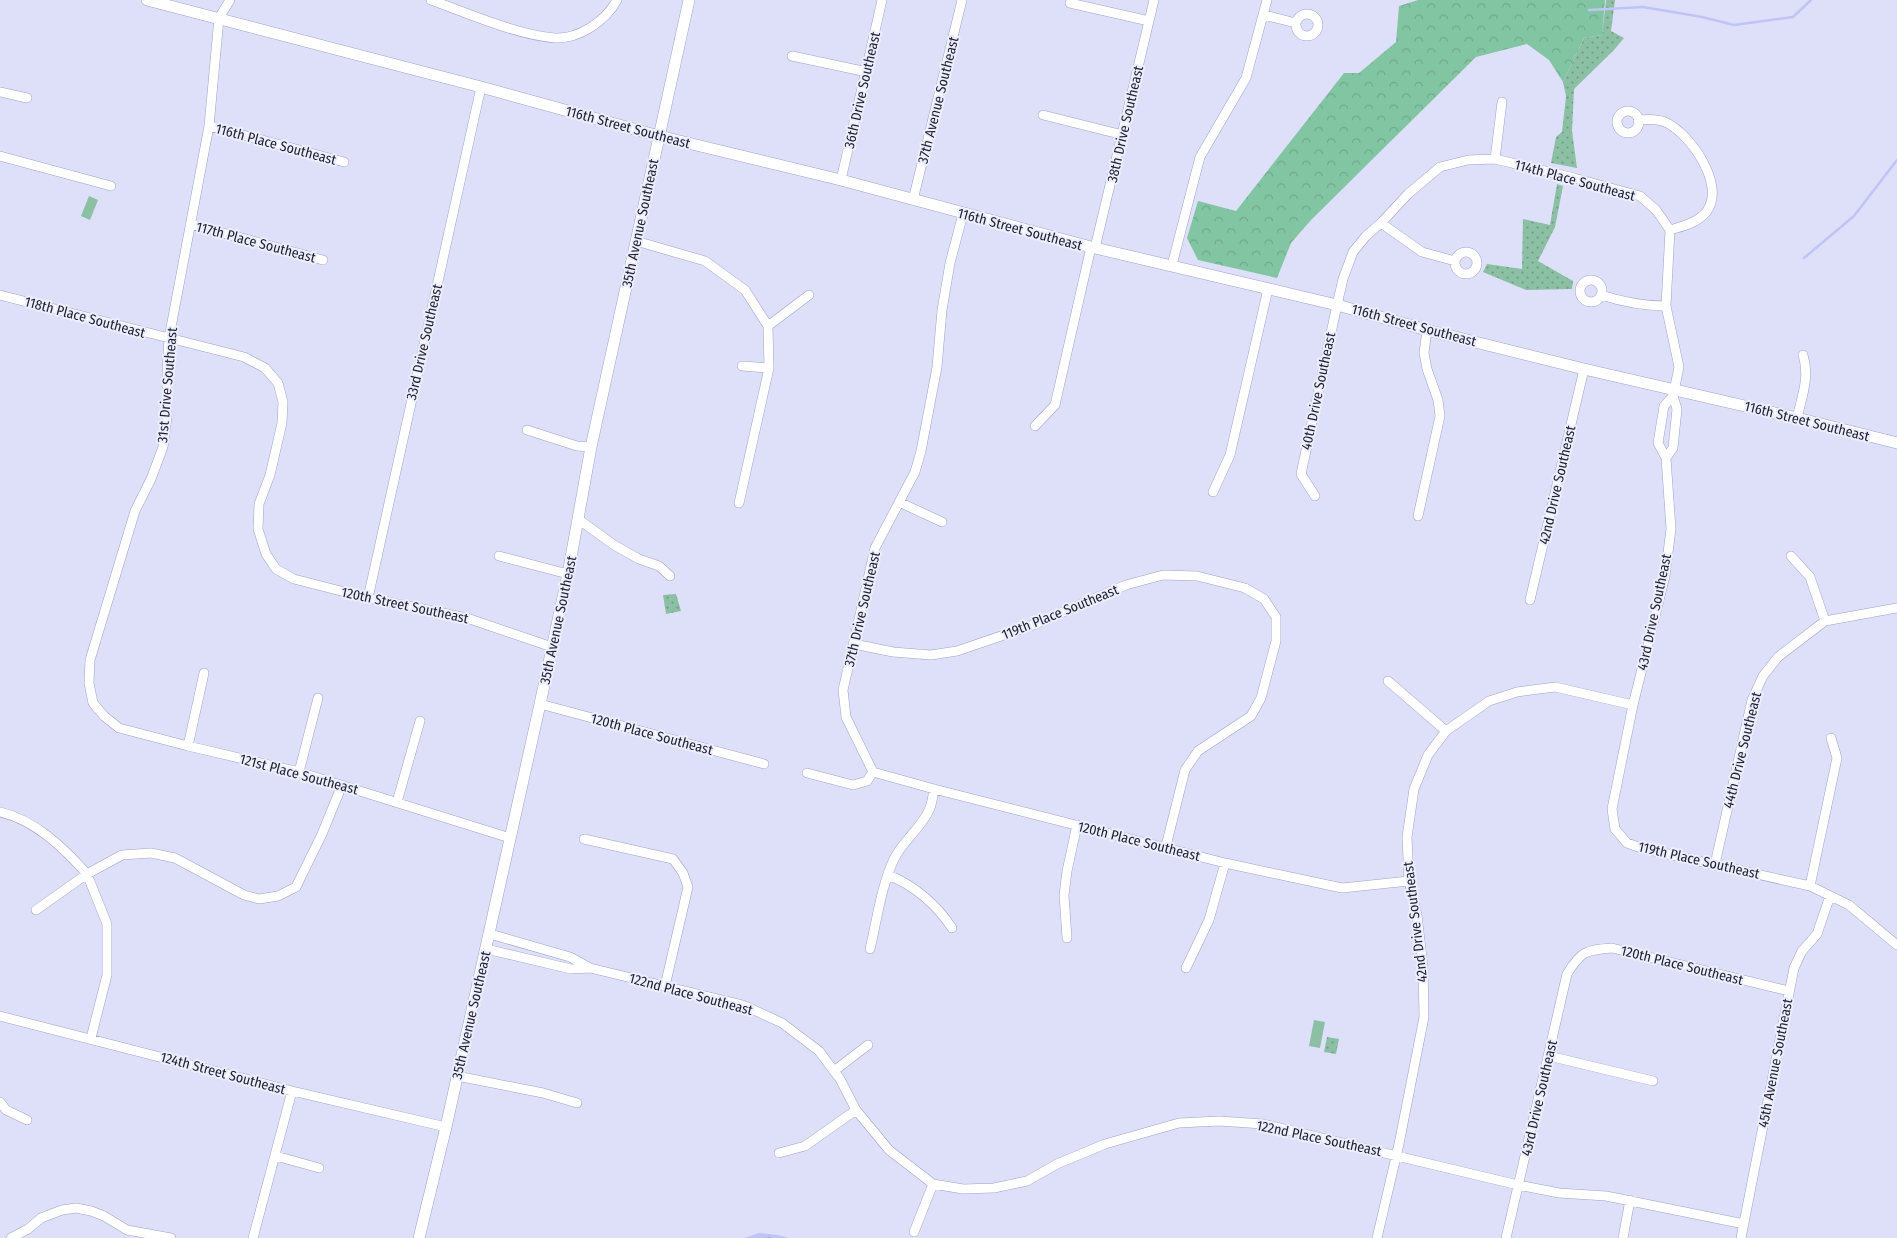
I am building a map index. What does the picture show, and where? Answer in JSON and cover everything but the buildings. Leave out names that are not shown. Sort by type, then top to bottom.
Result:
[{"type":"street","name":"116th Street Southeast","points":[[147,0],[481,87],[659,136],[842,180],[1093,248],[1337,305],[1674,393],[1797,418],[1897,443]]},
{"type":"street","name":"31st Drive Southeast","points":[[93,703],[89,682],[90,660],[135,511],[151,479],[163,447],[167,417],[169,338],[209,126],[219,18],[230,0]]},
{"type":"street","points":[[431,0],[526,33],[556,38],[583,33],[600,21],[616,0]]},
{"type":"street","name":"35th Avenue Southeast","points":[[419,1238],[490,934],[568,574],[591,447],[689,0]]},
{"type":"street","name":"36th Drive Southeast","points":[[842,180],[882,0]]},
{"type":"street","name":"37th Avenue Southeast","points":[[913,200],[962,0]]},
{"type":"street","name":"38th Drive Southeast","points":[[1035,426],[1055,405],[1123,135],[1154,0]]},
{"type":"street","points":[[1172,265],[1200,157],[1246,78],[1267,0]]},
{"type":"street","points":[[1070,3],[1149,21]]},
{"type":"street","points":[[1264,14],[1296,23]]},
{"type":"street","points":[[792,56],[867,72]]},
{"type":"street","name":"33rd Drive Southeast","points":[[368,598],[481,87]]},
{"type":"street","points":[[0,92],[27,98]]},
{"type":"street","points":[[1495,159],[1502,102]]},
{"type":"street","points":[[1044,114],[1123,135]]},
{"type":"street","points":[[1638,120],[1652,119],[1664,122],[1680,132],[1695,149],[1711,178],[1712,198],[1708,211],[1696,222],[1670,230]]},
{"type":"street","name":"116th Place Southeast","points":[[209,126],[344,162]]},
{"type":"street","points":[[0,156],[111,186]]},
{"type":"street","name":"40th Drive Southeast","points":[[1315,496],[1300,474],[1343,279],[1353,252],[1366,236],[1408,194],[1440,167],[1468,160],[1495,159]]},
{"type":"street","name":"114th Place Southeast","points":[[1495,159],[1640,196],[1656,210],[1670,230]]},
{"type":"street","name":"37th Drive Southeast","points":[[873,772],[846,718],[843,690],[875,548],[915,472],[929,417],[938,367],[942,310],[950,263],[962,214]]},
{"type":"street","points":[[1381,223],[1422,252],[1455,261]]},
{"type":"street","name":"117th Place Southeast","points":[[190,224],[323,260]]},
{"type":"street","name":"43rd Drive Southeast","points":[[1666,458],[1673,448],[1677,409],[1674,393],[1679,367],[1666,306],[1670,230]]},
{"type":"street","points":[[636,241],[705,261],[745,290],[768,326],[769,368],[739,503]]},
{"type":"street","points":[[1213,492],[1230,456],[1268,289]]},
{"type":"street","name":"118th Place Southeast","points":[[0,294],[244,357],[265,368],[278,383],[283,402],[282,423],[270,475],[259,504],[258,529],[266,554]]},
{"type":"street","points":[[1601,295],[1627,303],[1646,306],[1666,306]]},
{"type":"street","points":[[768,326],[809,296]]},
{"type":"street","points":[[1418,516],[1440,416],[1438,400],[1426,369],[1424,354],[1427,330]]},
{"type":"street","points":[[1797,418],[1807,377],[1807,368],[1803,355]]},
{"type":"street","points":[[742,366],[769,368]]},
{"type":"street","name":"42nd Drive Southeast","points":[[1530,600],[1584,369]]},
{"type":"street","name":"43rd Drive Southeast","points":[[1633,705],[1665,576],[1670,529],[1666,458],[1658,443],[1664,406],[1674,393]]},
{"type":"street","points":[[527,430],[577,446],[591,447]]},
{"type":"street","points":[[899,502],[942,522]]},
{"type":"street","points":[[578,519],[614,545],[639,559],[659,566],[670,576]]},
{"type":"street","name":"120th Street Southeast","points":[[266,554],[276,569],[294,579],[368,598],[467,618],[552,647]]},
{"type":"street","points":[[499,556],[568,574]]},
{"type":"street","points":[[1791,556],[1810,577],[1825,621],[1897,608]]},
{"type":"street","name":"119th Place Southeast","points":[[854,644],[892,652],[931,655],[956,651],[1033,625],[1126,585],[1163,575],[1197,576],[1245,588],[1264,599],[1276,617],[1276,641],[1261,698],[1251,716],[1198,750],[1186,770],[1166,846]]},
{"type":"street","name":"44th Drive Southeast","points":[[1714,864],[1752,700],[1763,676],[1778,657],[1825,621]]},
{"type":"street","points":[[188,746],[204,673]]},
{"type":"street","points":[[1388,681],[1446,731],[1488,701],[1517,692],[1555,687],[1633,705]]},
{"type":"street","points":[[299,772],[318,698]]},
{"type":"street","name":"121st Place Southeast","points":[[93,703],[104,716],[119,728],[299,772],[510,838]]},
{"type":"street","name":"120th Place Southeast","points":[[540,704],[764,764]]},
{"type":"street","name":"119th Place Southeast","points":[[1633,705],[1612,809],[1615,829],[1627,843],[1641,848],[1810,886],[1849,905],[1897,945]]},
{"type":"street","points":[[397,802],[420,722]]},
{"type":"street","name":"42nd Drive Southeast","points":[[1377,1238],[1397,1155],[1424,1017],[1418,923],[1409,881],[1407,837],[1414,789],[1428,755],[1446,731]]},
{"type":"street","points":[[1810,886],[1837,758],[1831,738]]},
{"type":"street","points":[[807,773],[854,784],[867,781],[873,772]]},
{"type":"street","name":"120th Place Southeast","points":[[873,772],[934,790],[1225,862],[1342,888],[1409,881]]},
{"type":"street","points":[[36,910],[87,874],[122,854],[151,853],[175,858],[244,895],[259,899],[278,896],[296,886],[322,834],[342,785]]},
{"type":"street","points":[[870,949],[888,875],[902,846],[930,809],[934,790]]},
{"type":"street","points":[[0,812],[14,815],[50,838],[72,857],[87,874],[107,924],[107,975],[91,1038]]},
{"type":"street","points":[[1067,938],[1064,895],[1066,871],[1077,825]]},
{"type":"street","points":[[584,839],[672,859],[683,873],[688,887],[665,986]]},
{"type":"street","points":[[1186,968],[1209,920],[1225,862]]},
{"type":"street","points":[[888,875],[902,880],[929,900],[952,928]]},
{"type":"street","name":"45th Avenue Southeast","points":[[1741,1238],[1794,968],[1802,951],[1817,934],[1830,896]]},
{"type":"street","name":"122nd Place Southeast","points":[[490,934],[570,957],[590,968],[743,1005],[782,1023],[819,1051],[840,1079],[856,1110],[889,1150],[933,1184],[963,1189],[994,1188],[1027,1181],[1057,1164],[1106,1144],[1180,1123],[1263,1124],[1518,1185],[1559,1193],[1606,1196],[1630,1200],[1744,1224]]},
{"type":"street","name":"120th Place Southeast","points":[[1576,960],[1590,950],[1612,948],[1789,991]]},
{"type":"street","name":"122nd Place Southeast","points":[[486,949],[571,969],[590,968]]},
{"type":"street","name":"43rd Drive Southeast","points":[[1506,1238],[1567,974],[1576,960]]},
{"type":"street","name":"124th Street Southeast","points":[[0,1016],[292,1091],[446,1127]]},
{"type":"street","points":[[834,1071],[868,1045]]},
{"type":"street","points":[[1548,1056],[1654,1081]]},
{"type":"street","points":[[457,1076],[542,1093],[577,1103]]},
{"type":"street","points":[[253,1238],[292,1091]]},
{"type":"street","points":[[0,1102],[6,1110],[27,1120]]},
{"type":"street","points":[[779,1153],[805,1146],[856,1110]]},
{"type":"street","points":[[276,1156],[319,1168]]},
{"type":"street","points":[[914,1232],[933,1184]]},
{"type":"street","points":[[1623,1238],[1630,1200]]},
{"type":"street","points":[[11,1238],[28,1229],[41,1218],[62,1210],[76,1208],[90,1210],[104,1216],[127,1230],[171,1238]]},
{"type":"green space","points":[[1418,0],[1605,0],[1602,35],[1584,38],[1563,82],[1549,60],[1527,44],[1476,57],[1311,220],[1291,243],[1277,278],[1198,260],[1187,238],[1198,201],[1236,211],[1344,73],[1359,73],[1396,42],[1399,6]]},
{"type":"green space","points":[[1606,0],[1615,0],[1611,31],[1624,38],[1574,89],[1572,131],[1577,168],[1551,163],[1556,137],[1562,132],[1566,96],[1563,82],[1584,38],[1602,35]]},
{"type":"green space","points":[[1557,184],[1563,186],[1555,227],[1538,261],[1573,281],[1572,289],[1526,290],[1483,272],[1487,264],[1522,269],[1523,219],[1550,225]]},
{"type":"green space","points":[[89,196],[98,200],[90,220],[81,216]]},
{"type":"green space","points":[[676,594],[681,611],[666,614],[663,595]]},
{"type":"green space","points":[[1314,1020],[1325,1022],[1320,1048],[1309,1046]]},
{"type":"green space","points":[[1327,1037],[1339,1039],[1336,1054],[1324,1052]]},
{"type":"water","points":[[759,1233],[778,1235],[789,1238],[744,1238]]},
{"type":"waterway","points":[[1589,10],[1643,7],[1702,17],[1734,25],[1793,17],[1811,0]]},
{"type":"waterway","points":[[1804,258],[1854,216],[1897,160]]}]
